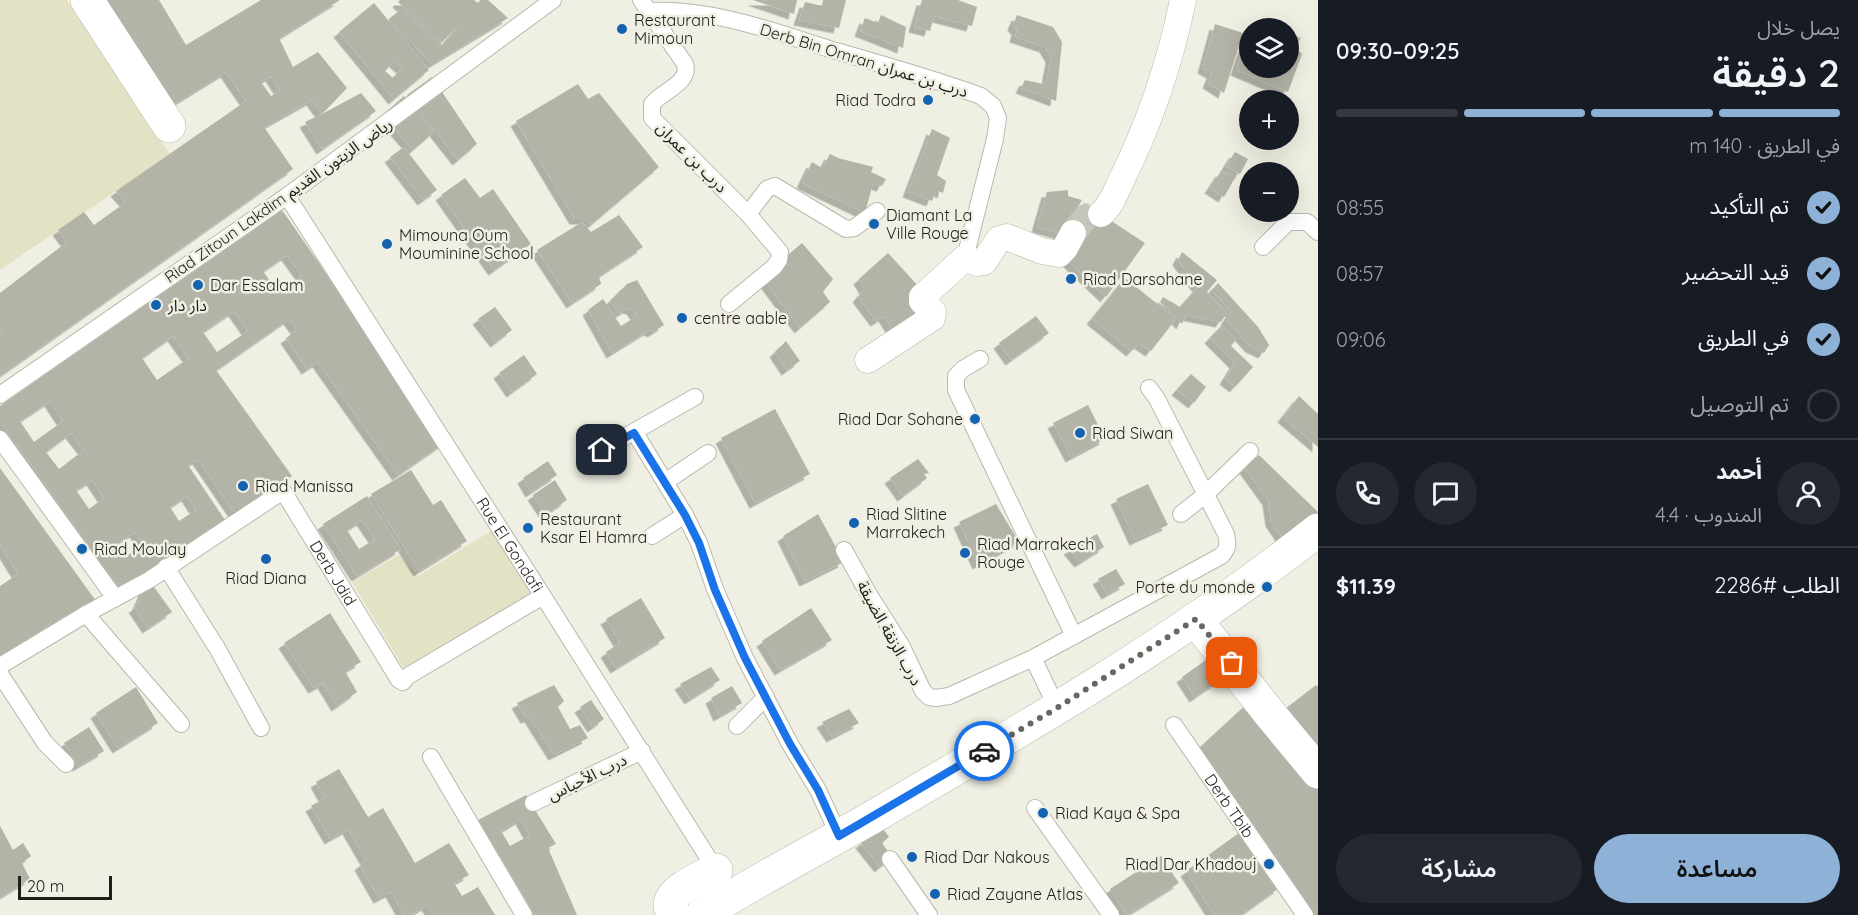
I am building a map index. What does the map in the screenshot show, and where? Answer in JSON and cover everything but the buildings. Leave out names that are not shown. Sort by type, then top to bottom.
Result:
[{"type":"street","points":[[87,0],[169,126]]},
{"type":"street","points":[[1101,214],[1108,207],[1130,163],[1162,83],[1182,0]]},
{"type":"street","points":[[868,360],[932,318],[933,312],[922,301],[922,297],[965,258],[978,263],[984,262],[999,239],[1006,237],[1059,254],[1073,233]]},
{"type":"street","points":[[674,915],[670,905],[672,898],[691,882],[724,883],[856,828],[1057,708],[1196,619],[1318,530]]},
{"type":"street","points":[[1196,619],[1318,772]]},
{"type":"street","points":[[702,915],[724,883]]},
{"type":"lane","name":"Riad Zitoun Lakdim رياض الزيتون القديم","points":[[0,395],[287,196],[553,0]]},
{"type":"lane","name":"درب بن عمران","points":[[645,5],[687,69],[684,78],[652,104],[652,118],[748,214],[778,248],[779,260],[774,267],[729,304]]},
{"type":"lane","name":"Derb Bin Omran درب بن عمران","points":[[645,5],[709,14],[822,46],[981,96],[993,106],[998,118],[995,139],[965,258]]},
{"type":"lane","points":[[748,214],[767,189],[775,186],[848,230],[877,211]]},
{"type":"lane","name":"Rue El Gondafi","points":[[287,196],[724,883]]},
{"type":"lane","points":[[1263,247],[1285,224],[1290,222],[1307,222],[1318,232]]},
{"type":"lane","points":[[980,359],[956,376],[956,390],[1074,636]]},
{"type":"lane","points":[[1057,708],[1033,658],[1221,556],[1227,550],[1226,534],[1157,399],[1149,388]]},
{"type":"lane","points":[[586,459],[695,397]]},
{"type":"lane","points":[[634,433],[685,515],[699,543],[715,590],[745,658],[790,744],[818,790],[856,828]]},
{"type":"lane","points":[[0,440],[115,598]]},
{"type":"lane","points":[[1181,514],[1205,495],[1250,451]]},
{"type":"lane","points":[[665,482],[708,453]]},
{"type":"lane","name":"Derb Jdid","points":[[0,666],[86,614],[142,585],[283,491],[399,680],[403,682],[408,676],[543,596]]},
{"type":"lane","points":[[652,536],[685,515]]},
{"type":"lane","name":"درب الزنقة الضيقة","points":[[844,550],[901,645],[923,691],[929,697],[949,696],[1033,658]]},
{"type":"lane","points":[[166,567],[217,648],[261,728]]},
{"type":"lane","points":[[86,614],[180,724]]},
{"type":"lane","points":[[0,674],[45,743],[66,764]]},
{"type":"lane","points":[[737,726],[766,697]]},
{"type":"lane","name":"Derb Tbib","points":[[1174,725],[1305,915]]},
{"type":"lane","name":"درب الأحباس","points":[[533,803],[642,751]]},
{"type":"lane","points":[[430,757],[524,915]]},
{"type":"lane","points":[[1035,808],[1111,915]]},
{"type":"lane","points":[[890,859],[929,915]]},
{"type":"shaded area","points":[[0,0],[67,0],[170,154],[0,270]]},
{"type":"shaded area","points":[[494,529],[538,596],[406,672],[352,582],[399,555],[418,576]]},
{"type":"tunnel","points":[[1073,233],[1086,217],[1101,214]]},
{"type":"way so far","points":[[984,751],[1057,708],[1196,619],[1232,663]]},
{"type":"place","name":"Restaurant Mimoun","points":[[622,29]]},
{"type":"place","name":"Riad Todra","points":[[928,100]]},
{"type":"place","name":"Diamant La Ville Rouge","points":[[874,224]]},
{"type":"place","name":"Mimouna Oum Mouminine School","points":[[387,244]]},
{"type":"place","name":"Riad Darsohane","points":[[1071,279]]},
{"type":"place","name":"Dar Essalam","points":[[198,285]]},
{"type":"place","name":"دار دار","points":[[156,305]]},
{"type":"place","name":"centre aable","points":[[682,318]]},
{"type":"place","name":"Riad Dar Sohane","points":[[975,419]]},
{"type":"place","name":"Riad Siwan","points":[[1080,433]]},
{"type":"place","name":"Riad Manissa","points":[[243,486]]},
{"type":"place","name":"Riad Slitine Marrakech","points":[[854,523]]},
{"type":"place","name":"Restaurant Ksar El Hamra","points":[[528,528]]},
{"type":"place","name":"Riad Moulay","points":[[82,549]]},
{"type":"place","name":"Riad Marrakech Rouge","points":[[965,553]]},
{"type":"place","name":"Riad Diana","points":[[266,559]]},
{"type":"place","name":"Porte du monde","points":[[1267,587]]},
{"type":"place","name":"Riad Kaya & Spa","points":[[1043,813]]},
{"type":"place","name":"Riad Dar Nakous","points":[[912,857]]},
{"type":"place","name":"Riad Dar Khadouj","points":[[1269,864]]},
{"type":"place","name":"Riad Zayane Atlas","points":[[935,894]]},
{"type":"route","points":[[602,450],[634,433],[665,482],[699,543],[715,590],[745,658],[790,744],[818,790],[839,836],[984,751]]}]
